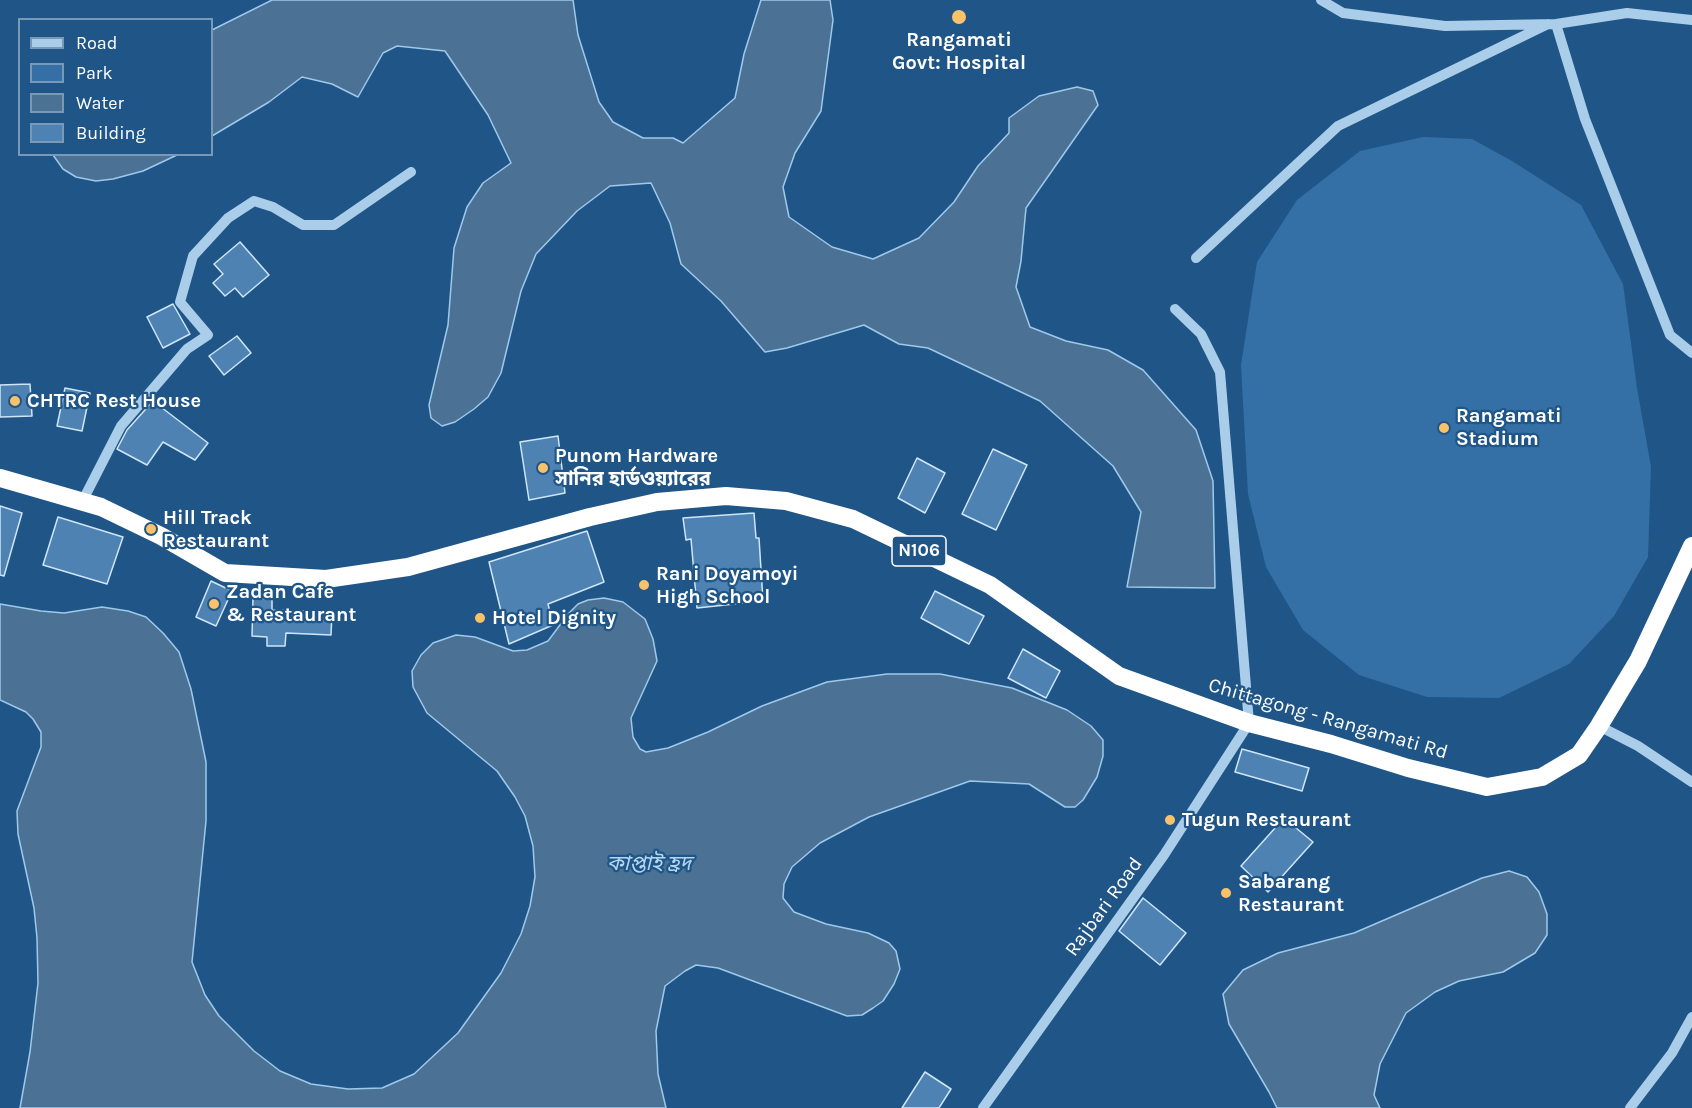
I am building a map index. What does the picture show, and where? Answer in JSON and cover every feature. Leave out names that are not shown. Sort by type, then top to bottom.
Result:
[{"type":"highway","name":"Chittagong - Rangamati Rd","points":[[0,478],[101,507],[161,536],[225,573],[326,579],[408,567],[590,517],[657,502],[726,496],[786,501],[853,519],[990,585],[1119,675],[1249,723],[1331,744],[1408,768],[1487,787],[1542,777],[1579,755],[1638,661],[1692,546]]},
{"type":"street","points":[[1321,0],[1343,13],[1445,26],[1552,24],[1627,13],[1692,20]]},
{"type":"street","points":[[1196,258],[1338,126],[1552,24]]},
{"type":"street","points":[[1552,24],[1585,119],[1670,335],[1692,353]]},
{"type":"street","points":[[82,502],[121,426],[188,349],[208,335],[180,302],[193,256],[228,218],[254,201],[273,207],[303,225],[334,225],[411,172]]},
{"type":"street","points":[[1175,309],[1201,334],[1220,372],[1249,723]]},
{"type":"street","name":"Rajbari Road","points":[[983,1108],[1164,855],[1249,723]]},
{"type":"street","points":[[1599,726],[1638,746],[1692,782]]},
{"type":"street","points":[[1630,1108],[1672,1053],[1692,1017]]},
{"type":"green space","name":"Rangamati Stadium","points":[[1423,137],[1472,139],[1512,161],[1581,205],[1623,284],[1637,388],[1651,467],[1648,557],[1614,616],[1569,664],[1499,698],[1427,697],[1359,675],[1303,630],[1266,567],[1248,494],[1241,365],[1257,262],[1297,200],[1360,151]]},
{"type":"water","points":[[272,0],[573,0],[578,35],[599,102],[613,122],[643,138],[673,138],[683,143],[735,98],[744,54],[761,0],[830,0],[833,20],[821,111],[795,153],[783,187],[789,217],[832,247],[873,259],[919,238],[954,202],[978,166],[1009,133],[1009,118],[1039,96],[1077,87],[1093,91],[1098,105],[1026,208],[1016,287],[1030,327],[1066,341],[1108,350],[1143,370],[1196,430],[1213,481],[1215,588],[1127,587],[1141,512],[1113,466],[1040,401],[928,348],[899,344],[864,325],[787,348],[765,352],[721,301],[681,264],[670,223],[651,183],[610,186],[577,211],[536,254],[521,291],[501,373],[488,397],[455,422],[442,426],[431,418],[429,405],[448,325],[454,248],[467,207],[483,183],[511,163],[488,115],[445,51],[397,46],[383,53],[358,97],[332,84],[302,77],[269,102],[213,135],[213,30]]},
{"type":"water","points":[[54,156],[175,156],[143,171],[96,181],[76,177],[63,169]]},
{"type":"water","name":"কাপ্তাই হ্রদ","points":[[604,598],[623,602],[645,619],[653,639],[657,661],[631,718],[633,737],[640,749],[646,752],[668,748],[762,706],[827,682],[887,674],[940,674],[1012,688],[1067,710],[1091,726],[1103,740],[1103,756],[1097,777],[1083,800],[1075,807],[1065,807],[1029,784],[970,781],[869,817],[820,843],[792,867],[784,884],[783,898],[794,912],[826,924],[868,933],[889,943],[896,951],[900,969],[894,984],[883,1001],[873,1008],[862,1015],[847,1016],[718,968],[696,965],[665,986],[656,1031],[658,1074],[666,1108],[20,1108],[30,1052],[38,983],[34,908],[18,834],[17,811],[41,747],[41,732],[26,712],[0,700],[0,604],[64,613],[102,607],[128,611],[146,617],[179,652],[191,689],[206,762],[206,821],[192,962],[205,995],[219,1016],[254,1051],[280,1071],[311,1084],[348,1089],[382,1088],[414,1074],[458,1033],[501,973],[521,934],[530,906],[535,877],[533,846],[525,816],[515,797],[497,771],[427,713],[413,687],[412,671],[421,655],[433,643],[456,635],[475,637],[513,651],[527,650],[548,641],[578,604]]},
{"type":"water","points":[[1509,871],[1527,877],[1539,892],[1547,914],[1547,935],[1535,953],[1503,972],[1459,981],[1435,992],[1406,1013],[1380,1064],[1374,1095],[1380,1108],[1277,1108],[1229,1024],[1223,994],[1243,970],[1278,953],[1354,933],[1482,878]]},
{"type":"building","points":[[240,242],[269,275],[243,297],[235,288],[225,296],[213,283],[223,274],[214,264]]},
{"type":"building","points":[[173,304],[190,334],[163,348],[147,317]]},
{"type":"building","points":[[237,336],[251,353],[224,375],[209,356]]},
{"type":"building","name":"CHTRC Rest House","points":[[30,384],[32,416],[0,417],[0,385]]},
{"type":"building","points":[[65,388],[90,393],[82,431],[57,426]]},
{"type":"building","points":[[153,401],[208,443],[195,460],[163,442],[147,465],[117,449],[127,430]]},
{"type":"building","name":"Punom Hardware সানির হার্ডওয়্যারের","points":[[558,436],[565,493],[529,500],[520,442]]},
{"type":"building","points":[[993,449],[1027,465],[996,530],[962,514]]},
{"type":"building","points":[[917,458],[945,473],[925,513],[898,498]]},
{"type":"building","points":[[0,506],[22,513],[4,576],[0,575]]},
{"type":"building","points":[[754,513],[756,538],[759,538],[763,601],[697,608],[691,539],[686,540],[683,518]]},
{"type":"building","points":[[58,517],[123,537],[107,584],[43,565]]},
{"type":"building","points":[[587,531],[604,582],[548,604],[553,625],[509,644],[489,562]]},
{"type":"building","name":"Zadan Cafe & Restaurant","points":[[211,581],[232,591],[216,626],[196,617]]},
{"type":"building","points":[[935,591],[984,616],[969,644],[921,618]]},
{"type":"building","points":[[253,598],[272,599],[272,610],[332,612],[331,635],[286,633],[285,646],[267,646],[267,637],[252,636]]},
{"type":"building","points":[[1023,649],[1060,671],[1046,698],[1008,678]]},
{"type":"building","points":[[1242,749],[1309,768],[1302,791],[1235,772]]},
{"type":"building","points":[[1284,818],[1313,842],[1268,892],[1241,866]]},
{"type":"building","points":[[1143,898],[1186,933],[1160,965],[1119,931]]},
{"type":"building","points":[[925,1072],[951,1089],[939,1108],[902,1108]]},
{"type":"place","name":"Rangamati Govt: Hospital","points":[[959,17]]},
{"type":"place","name":"CHTRC Rest House","points":[[15,401]]},
{"type":"place","name":"Rangamati Stadium","points":[[1444,428]]},
{"type":"place","name":"Punom Hardware সানির হার্ডওয়্যারের","points":[[543,468]]},
{"type":"place","name":"Hill Track Restaurant","points":[[151,529]]},
{"type":"place","name":"Rani Doyamoyi High School","points":[[644,585]]},
{"type":"place","name":"Zadan Cafe & Restaurant","points":[[214,604]]},
{"type":"place","name":"Hotel Dignity","points":[[480,618]]},
{"type":"place","name":"Tugun Restaurant","points":[[1170,820]]},
{"type":"place","name":"Sabarang Restaurant","points":[[1226,893]]}]
